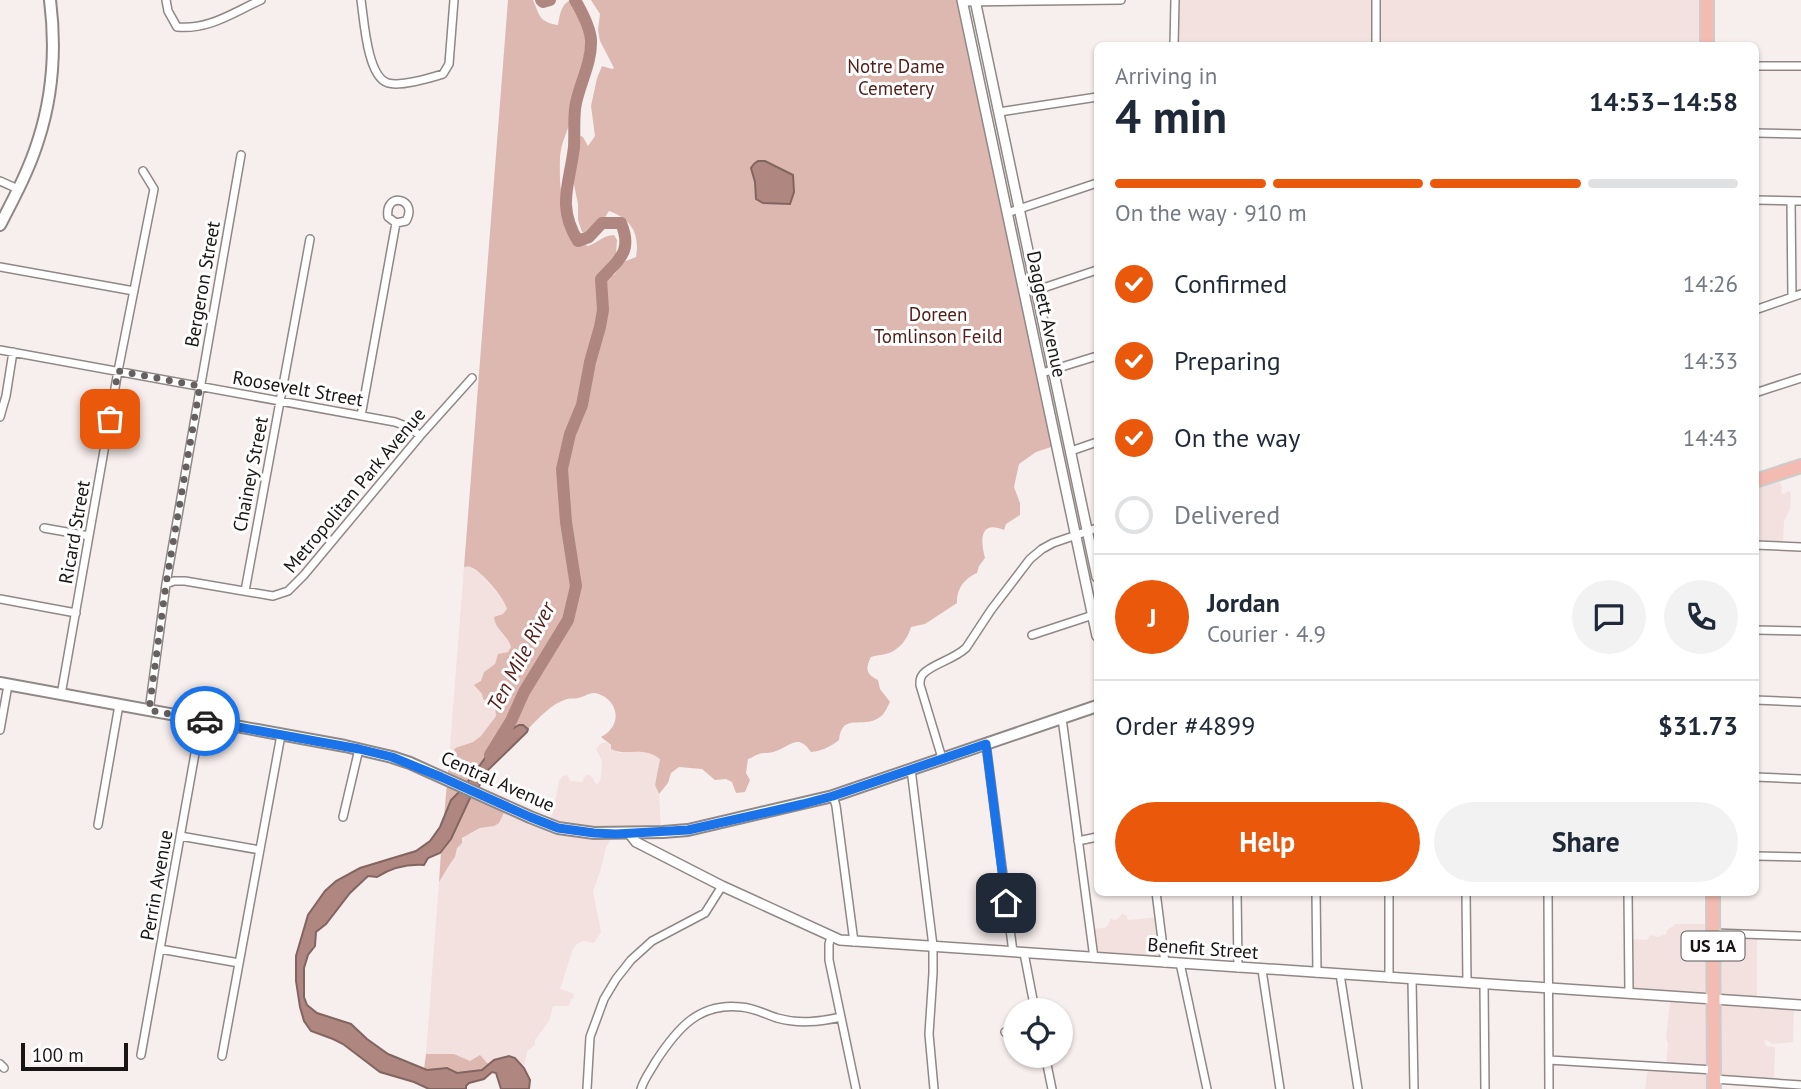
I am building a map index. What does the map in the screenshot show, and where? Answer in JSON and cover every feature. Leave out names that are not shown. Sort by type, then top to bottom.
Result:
[{"type":"main road","points":[[0,225],[38,141],[48,104],[53,61],[50,0]]},
{"type":"main road","points":[[1707,0],[1707,42]]},
{"type":"main road","points":[[1759,480],[1801,466]]},
{"type":"main road","name":"Central Avenue","points":[[4,684],[359,749],[401,760],[558,828],[594,833],[688,830],[833,796],[1094,707]]},
{"type":"main road","name":"US 1A","points":[[1713,896],[1714,1079]]},
{"type":"street","points":[[166,0],[176,26],[192,28],[208,24],[261,0]]},
{"type":"street","points":[[361,0],[372,63],[377,75],[387,83],[402,83],[443,74],[449,64],[454,0]]},
{"type":"street","points":[[963,1],[1121,0]]},
{"type":"street","points":[[1174,42],[1175,0]]},
{"type":"street","points":[[1376,0],[1376,42]]},
{"type":"street","name":"Daggett Avenue","points":[[963,1],[1094,620]]},
{"type":"street","name":"Daggett Avenue","points":[[975,1],[1094,549]]},
{"type":"street","points":[[1759,66],[1801,66]]},
{"type":"street","points":[[999,112],[1094,97]]},
{"type":"street","points":[[1759,133],[1801,134]]},
{"type":"street","name":"Bergeron Street","points":[[166,584],[240,155]]},
{"type":"street","name":"Ricard Street","points":[[61,695],[153,189],[144,171]]},
{"type":"street","points":[[0,181],[18,189]]},
{"type":"street","points":[[1007,213],[1094,184]]},
{"type":"street","points":[[1759,200],[1801,201]]},
{"type":"street","points":[[1791,201],[1792,297]]},
{"type":"street","points":[[361,416],[396,223]]},
{"type":"street","name":"Chainey Street","points":[[245,591],[310,239]]},
{"type":"street","points":[[0,267],[134,291]]},
{"type":"street","points":[[1037,290],[1094,271]]},
{"type":"street","points":[[1759,309],[1801,294]]},
{"type":"street","name":"Roosevelt Street","points":[[0,350],[361,416],[404,425],[420,436]]},
{"type":"street","points":[[0,417],[13,352]]},
{"type":"street","points":[[1042,373],[1094,357]]},
{"type":"street","name":"Metropolitan Park Avenue","points":[[166,584],[185,581],[273,596],[293,587],[472,378]]},
{"type":"street","points":[[1759,392],[1801,378]]},
{"type":"street","points":[[1071,451],[1094,443]]},
{"type":"street","points":[[44,528],[89,536]]},
{"type":"street","points":[[942,758],[920,685],[922,675],[954,658],[965,648],[1030,559],[1053,543],[1092,530]]},
{"type":"street","points":[[1759,545],[1801,547]]},
{"type":"street","points":[[149,710],[166,584]]},
{"type":"street","points":[[0,599],[76,613]]},
{"type":"street","points":[[1032,635],[1093,615]]},
{"type":"street","points":[[1759,630],[1801,631]]},
{"type":"street","points":[[0,730],[4,684]]},
{"type":"street","points":[[1759,700],[1801,702]]},
{"type":"street","points":[[98,825],[119,705]]},
{"type":"street","points":[[1062,718],[1094,958]]},
{"type":"street","name":"Perrin Avenue","points":[[141,1055],[201,720]]},
{"type":"street","points":[[222,1056],[282,735]]},
{"type":"street","points":[[986,744],[1013,952]]},
{"type":"street","points":[[343,817],[359,749]]},
{"type":"street","points":[[911,769],[933,946],[929,1034],[934,1089]]},
{"type":"street","points":[[1759,777],[1801,779]]},
{"type":"street","points":[[833,796],[854,942]]},
{"type":"street","name":"Benefit Street","points":[[629,833],[636,842],[840,940],[1801,1005]]},
{"type":"street","points":[[180,836],[260,850]]},
{"type":"street","points":[[1078,841],[1094,838]]},
{"type":"street","points":[[1759,856],[1801,858]]},
{"type":"street","points":[[587,1089],[590,1037],[604,999],[616,979],[631,960],[652,941],[705,913],[723,886]]},
{"type":"street","points":[[1157,896],[1165,963]]},
{"type":"street","points":[[1237,896],[1238,968]]},
{"type":"street","points":[[1316,896],[1317,972]]},
{"type":"street","points":[[1389,896],[1389,978]]},
{"type":"street","points":[[1466,896],[1466,983]]},
{"type":"street","points":[[1548,896],[1549,1089]]},
{"type":"street","points":[[1628,896],[1629,993]]},
{"type":"street","points":[[1713,933],[1801,936]]},
{"type":"street","points":[[831,937],[828,954],[856,1089]]},
{"type":"street","points":[[160,948],[239,962]]},
{"type":"street","points":[[1024,953],[1033,998]]},
{"type":"street","points":[[1180,963],[1207,1089]]},
{"type":"street","points":[[1262,970],[1280,1089]]},
{"type":"street","points":[[1340,974],[1358,1089]]},
{"type":"street","points":[[1412,979],[1414,1089]]},
{"type":"street","points":[[1484,985],[1485,1089]]},
{"type":"street","points":[[640,1089],[676,1032],[703,1012],[740,1006],[792,1021],[817,1022],[841,1017]]},
{"type":"street","points":[[1549,1060],[1714,1079],[1801,1085]]},
{"type":"street","points":[[1048,1068],[1052,1089]]},
{"type":"shaded area","points":[[1170,0],[1707,0],[1707,42],[1171,42]]},
{"type":"shaded area","points":[[758,161],[765,161],[793,175],[794,192],[790,204],[763,203],[756,199],[751,168]]},
{"type":"shaded area","points":[[1777,473],[1781,493],[1791,493],[1790,509],[1784,521],[1783,545],[1759,544],[1759,478]]},
{"type":"shaded area","points":[[464,567],[482,575],[505,603],[507,609],[498,629],[510,641],[512,647],[508,652],[498,654],[495,664],[484,672],[481,682],[474,685],[483,699],[495,707],[496,716],[481,736],[455,748],[448,772]]},
{"type":"shaded area","points":[[519,725],[528,729],[527,732],[488,770],[470,798],[451,839],[440,853],[428,858],[424,865],[399,867],[377,877],[368,876],[316,932],[315,946],[308,955],[304,968],[304,997],[307,1005],[317,1013],[351,1024],[388,1054],[427,1070],[447,1068],[457,1073],[482,1070],[494,1060],[509,1056],[515,1058],[524,1068],[530,1080],[529,1089],[501,1089],[496,1073],[492,1072],[484,1079],[469,1083],[466,1089],[429,1089],[380,1072],[343,1044],[311,1031],[304,1021],[300,1007],[296,956],[308,915],[325,891],[336,881],[360,868],[416,851],[430,841],[440,827],[451,800],[491,750],[510,730]]},
{"type":"shaded area","points":[[606,742],[619,753],[638,750],[656,755],[660,759],[655,785],[659,794],[661,828],[615,833],[606,847],[593,891],[601,932],[594,943],[583,941],[573,949],[560,989],[573,993],[574,998],[567,1006],[553,1006],[549,1021],[535,1040],[535,1045],[527,1051],[525,1064],[522,1066],[515,1058],[494,1060],[490,1063],[466,1061],[454,1054],[426,1054],[439,882],[455,857],[457,848],[466,835],[480,828],[494,826],[507,806],[549,822],[559,781],[563,776],[567,775],[571,781],[582,782],[586,775],[589,775],[598,784],[602,761],[596,749]]},
{"type":"shaded area","points":[[1122,914],[1126,915],[1128,920],[1159,917],[1164,960],[1095,957],[1090,929],[1105,928],[1110,919],[1116,920]]},
{"type":"shaded area","points":[[1676,924],[1712,924],[1713,930],[1757,934],[1757,998],[1794,1003],[1793,1042],[1772,1044],[1764,1041],[1766,1046],[1775,1047],[1774,1082],[1716,1078],[1714,1089],[1645,1089],[1648,1065],[1666,1065],[1671,995],[1629,992],[1629,939],[1647,940],[1650,935],[1658,937],[1666,934],[1667,930]]},
{"type":"green space","points":[[508,0],[533,0],[539,14],[552,24],[558,25],[562,8],[570,0],[584,17],[584,56],[576,99],[561,152],[560,185],[570,211],[569,228],[573,237],[588,246],[614,235],[617,240],[616,254],[606,266],[606,276],[614,275],[623,262],[636,257],[637,241],[628,223],[609,211],[595,233],[582,232],[578,220],[573,180],[573,143],[581,136],[588,146],[595,136],[591,106],[597,78],[602,66],[614,68],[600,41],[600,14],[591,0],[958,0],[1057,445],[1036,452],[1019,464],[1014,487],[1020,503],[1020,515],[1006,524],[1004,530],[986,530],[982,539],[985,558],[977,573],[962,585],[957,603],[925,624],[911,627],[897,649],[871,657],[868,671],[878,680],[880,689],[890,702],[883,714],[873,721],[849,723],[841,731],[839,740],[822,750],[811,752],[802,743],[794,742],[774,752],[761,753],[748,759],[746,773],[750,780],[745,792],[736,793],[732,782],[726,779],[715,780],[702,769],[679,767],[671,773],[668,783],[659,794],[655,785],[660,759],[647,753],[611,749],[611,745],[601,737],[614,724],[614,707],[606,698],[592,693],[556,704],[528,729],[523,725],[463,786],[451,800],[444,817],[448,772],[455,748],[481,736],[496,716],[495,707],[483,699],[474,685],[481,681],[484,672],[495,664],[498,654],[508,652],[511,647],[494,617],[503,614],[507,609],[502,598],[480,573],[464,567]]},
{"type":"green space","points":[[476,792],[507,806],[499,823],[480,828],[462,838],[455,857],[439,882],[441,852],[451,839],[470,798]]},
{"type":"green space","points":[[426,1054],[454,1054],[470,1061],[480,1055],[490,1063],[482,1070],[457,1073],[447,1068],[427,1070],[424,1069]]},
{"type":"waterway","name":"Ten Mile River","points":[[541,0],[550,0]]},
{"type":"waterway","name":"Ten Mile River","points":[[490,755],[568,620],[576,586],[566,522],[562,469],[570,434],[582,405],[600,327],[603,310],[601,279],[625,248],[621,223],[602,223],[589,237],[578,241],[568,217],[566,194],[574,147],[575,108],[591,48],[589,30],[575,0]]},
{"type":"way so far","points":[[110,419],[118,371],[200,386],[166,584],[149,710],[205,721]]},
{"type":"route","points":[[205,721],[392,757],[558,828],[616,834],[688,830],[803,804],[986,744],[1006,903]]},
{"type":"park label","name":"Notre Dame Cemetery","points":[[896,77]]},
{"type":"park label","name":"Doreen Tomlinson Feild","points":[[938,325]]}]
